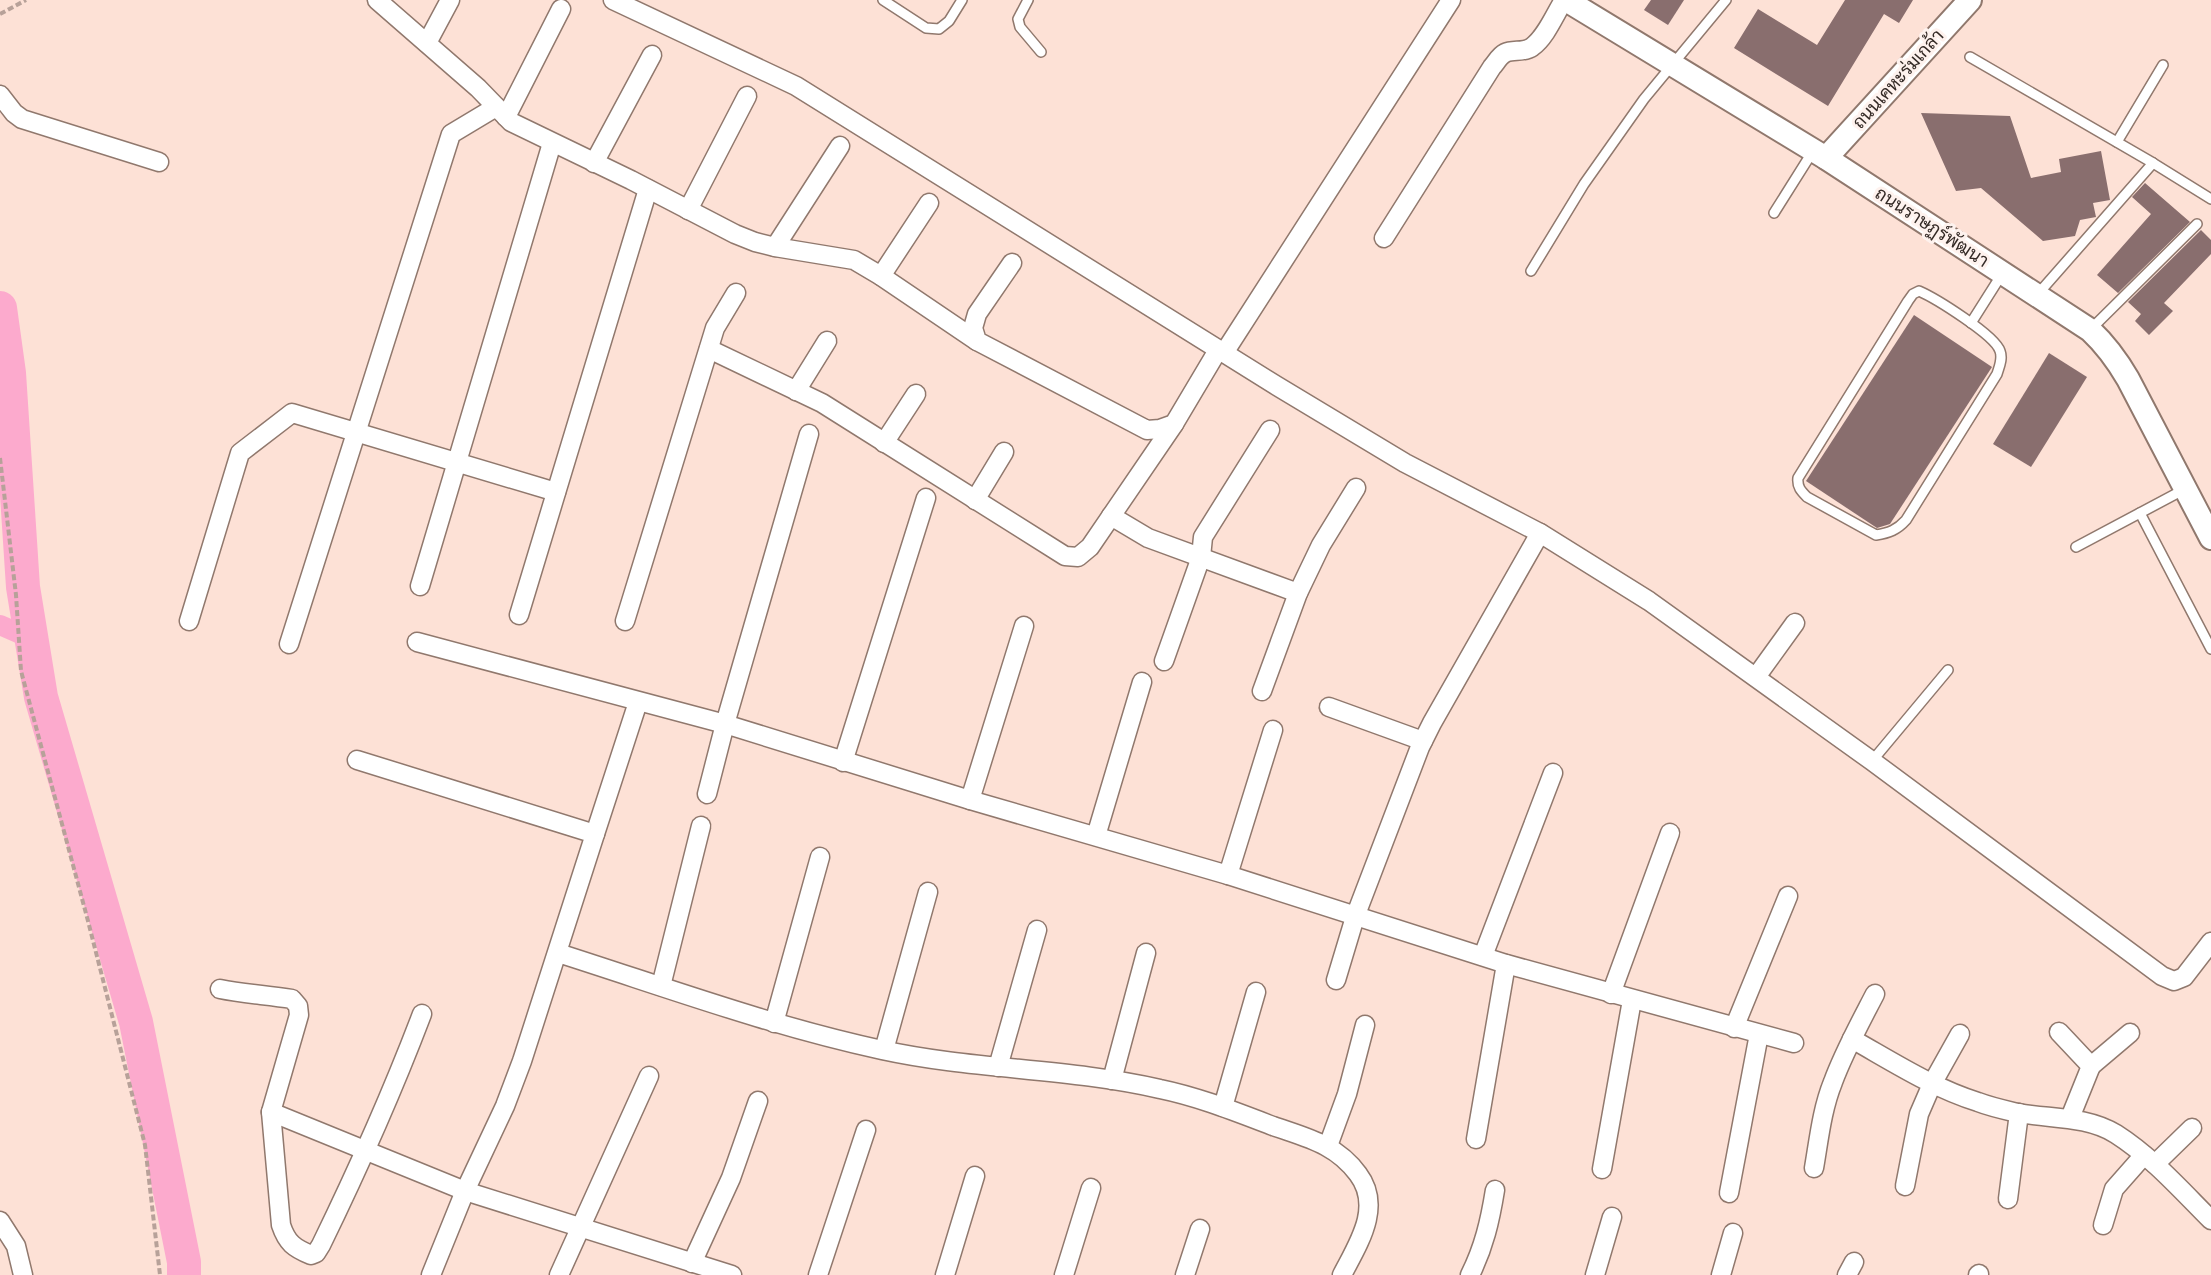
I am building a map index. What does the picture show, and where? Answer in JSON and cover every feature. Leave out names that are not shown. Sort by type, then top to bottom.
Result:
[{"type":"street","points":[[377,0],[478,88],[512,122],[735,234],[775,247],[854,260],[977,341],[1147,430],[1160,429],[1174,424]]},
{"type":"street","points":[[427,44],[450,0]]},
{"type":"street","points":[[613,0],[796,86],[1405,463],[1540,533],[1649,601],[2170,980],[2179,980],[2184,977],[2211,942]]},
{"type":"street","points":[[709,349],[822,403],[1065,556],[1078,557],[1090,547],[1174,424],[1451,0]]},
{"type":"street","points":[[1384,238],[1492,67],[1502,55],[1532,47],[1540,39],[1565,0]]},
{"type":"street","name":"ถนนราษฏร์พัฒนา","points":[[1565,0],[1820,154],[2090,330],[2103,342],[2128,379],[2211,538]]},
{"type":"street","name":"ถนนเคหะร่มเกล้า","points":[[1820,154],[1968,1]]},
{"type":"street","points":[[289,644],[452,135],[501,112],[561,9]]},
{"type":"street","points":[[594,163],[652,55]]},
{"type":"street","points":[[0,95],[14,114],[22,119],[159,162]]},
{"type":"street","points":[[688,210],[747,96]]},
{"type":"street","points":[[420,586],[552,143]]},
{"type":"street","points":[[775,247],[840,146]]},
{"type":"street","points":[[519,615],[648,189]]},
{"type":"street","points":[[881,276],[929,203]]},
{"type":"street","points":[[977,341],[974,328],[977,314],[1012,263]]},
{"type":"street","points":[[625,621],[715,328],[735,293]]},
{"type":"street","points":[[796,391],[827,341]]},
{"type":"street","points":[[884,443],[916,394]]},
{"type":"street","points":[[189,621],[240,453],[292,413],[556,492]]},
{"type":"street","points":[[1164,661],[1201,557],[1203,537],[1270,430]]},
{"type":"street","points":[[707,794],[809,434]]},
{"type":"street","points":[[975,500],[1004,452]]},
{"type":"street","points":[[1262,691],[1298,593],[1321,545],[1356,488]]},
{"type":"street","points":[[843,762],[926,498]]},
{"type":"street","points":[[1111,516],[1148,538],[1298,593]]},
{"type":"street","points":[[1336,980],[1355,917],[1423,741],[1540,533]]},
{"type":"street","points":[[1756,677],[1795,623]]},
{"type":"street","points":[[970,800],[1024,626]]},
{"type":"street","points":[[417,642],[725,724],[843,762],[1228,875],[1506,964],[1794,1043]]},
{"type":"street","points":[[1096,836],[1142,682]]},
{"type":"street","points":[[431,1275],[522,1062],[638,702]]},
{"type":"street","points":[[1329,707],[1423,741]]},
{"type":"street","points":[[1228,875],[1273,730]]},
{"type":"street","points":[[357,760],[595,834]]},
{"type":"street","points":[[1484,956],[1553,773]]},
{"type":"street","points":[[661,986],[700,826]]},
{"type":"street","points":[[1611,993],[1670,833]]},
{"type":"street","points":[[774,1023],[820,857]]},
{"type":"street","points":[[884,1050],[928,892]]},
{"type":"street","points":[[1734,1028],[1788,896]]},
{"type":"street","points":[[998,1067],[1037,930]]},
{"type":"street","points":[[558,953],[774,1023],[884,1050],[998,1067],[1112,1080],[1161,1089],[1223,1107],[1329,1146],[1358,1174],[1368,1189],[1370,1201],[1367,1220],[1342,1275]]},
{"type":"street","points":[[1112,1080],[1146,953]]},
{"type":"street","points":[[1476,1139],[1506,964]]},
{"type":"street","points":[[219,988],[238,993],[265,994],[292,999],[298,1006],[299,1014],[271,1112],[281,1225],[285,1238],[301,1251],[311,1255],[316,1253],[366,1152],[422,1014]]},
{"type":"street","points":[[1223,1107],[1256,992]]},
{"type":"street","points":[[1814,1168],[1822,1118],[1832,1083],[1875,994]]},
{"type":"street","points":[[1602,1169],[1632,1000]]},
{"type":"street","points":[[1329,1146],[1347,1094],[1365,1025]]},
{"type":"street","points":[[2059,1032],[2091,1066]]},
{"type":"street","points":[[2070,1118],[2091,1066],[2130,1033]]},
{"type":"street","points":[[1729,1193],[1759,1034]]},
{"type":"street","points":[[1905,1186],[1919,1114],[1932,1084],[1960,1034]]},
{"type":"street","points":[[1852,1039],[1932,1084],[1978,1102],[2019,1113],[2070,1118],[2102,1127],[2116,1134],[2150,1160],[2211,1220]]},
{"type":"street","points":[[559,1275],[649,1076]]},
{"type":"street","points":[[686,1266],[731,1178],[758,1101]]},
{"type":"street","points":[[271,1112],[465,1191],[581,1227],[686,1266],[732,1275]]},
{"type":"street","points":[[2008,1198],[2019,1113]]},
{"type":"street","points":[[2103,1225],[2114,1189],[2192,1128]]},
{"type":"street","points":[[818,1275],[866,1130]]},
{"type":"street","points":[[945,1275],[975,1176]]},
{"type":"street","points":[[1064,1275],[1091,1188]]},
{"type":"street","points":[[1470,1275],[1482,1250],[1495,1191]]},
{"type":"street","points":[[1595,1275],[1612,1217]]},
{"type":"street","points":[[0,1221],[16,1246],[23,1275]]},
{"type":"street","points":[[1185,1275],[1200,1229]]},
{"type":"street","points":[[1721,1275],[1733,1233]]},
{"type":"lane","points":[[883,0],[926,28],[939,29],[949,21],[962,0]]},
{"type":"lane","points":[[1028,0],[1018,19],[1020,27],[1041,52]]},
{"type":"lane","points":[[1531,271],[1584,184],[1671,64],[1726,0]]},
{"type":"lane","points":[[1970,57],[2211,199]]},
{"type":"lane","points":[[2117,142],[2163,65]]},
{"type":"lane","points":[[1774,213],[1820,154]]},
{"type":"lane","points":[[2037,295],[2153,163]]},
{"type":"lane","points":[[2090,330],[2197,224]]},
{"type":"lane","points":[[1971,322],[2003,273]]},
{"type":"lane","points":[[1919,291],[1925,293],[1971,322],[1994,340],[2000,351],[1999,368],[1906,520],[1897,529],[1887,534],[1876,535],[1800,491],[1798,478],[1913,294],[1919,291]]},
{"type":"lane","points":[[2076,547],[2186,489]]},
{"type":"lane","points":[[2140,513],[2211,649]]},
{"type":"lane","points":[[1872,761],[1948,670]]},
{"type":"path","points":[[0,14],[26,0]]},
{"type":"path","points":[[0,458],[16,595],[21,671],[145,1145],[160,1275]]},
{"type":"building","points":[[1651,0],[1684,0],[1668,25],[1644,10]]},
{"type":"building","points":[[1845,0],[1913,0],[1899,23],[1884,14],[1828,106],[1734,48],[1758,9],[1817,45]]},
{"type":"building","points":[[1921,113],[2010,116],[2031,178],[2061,172],[2059,159],[2101,151],[2110,200],[2093,203],[2096,217],[2080,220],[2075,236],[2043,241],[1981,188],[1956,191]]},
{"type":"building","points":[[2145,183],[2190,222],[2118,293],[2097,275],[2151,214],[2132,197]]},
{"type":"building","points":[[2201,230],[2211,240],[2211,254],[2164,303],[2173,311],[2149,335],[2135,321],[2141,314],[2128,302]]},
{"type":"building","points":[[1914,315],[1992,367],[1890,524],[1877,528],[1806,481]]},
{"type":"building","points":[[2049,353],[2087,377],[2031,467],[1993,444]]},
{"type":"waterway","points":[[0,308],[9,373],[23,587],[41,697],[136,1022],[184,1262],[184,1275]]},
{"type":"waterway","points":[[0,625],[32,639]]}]
